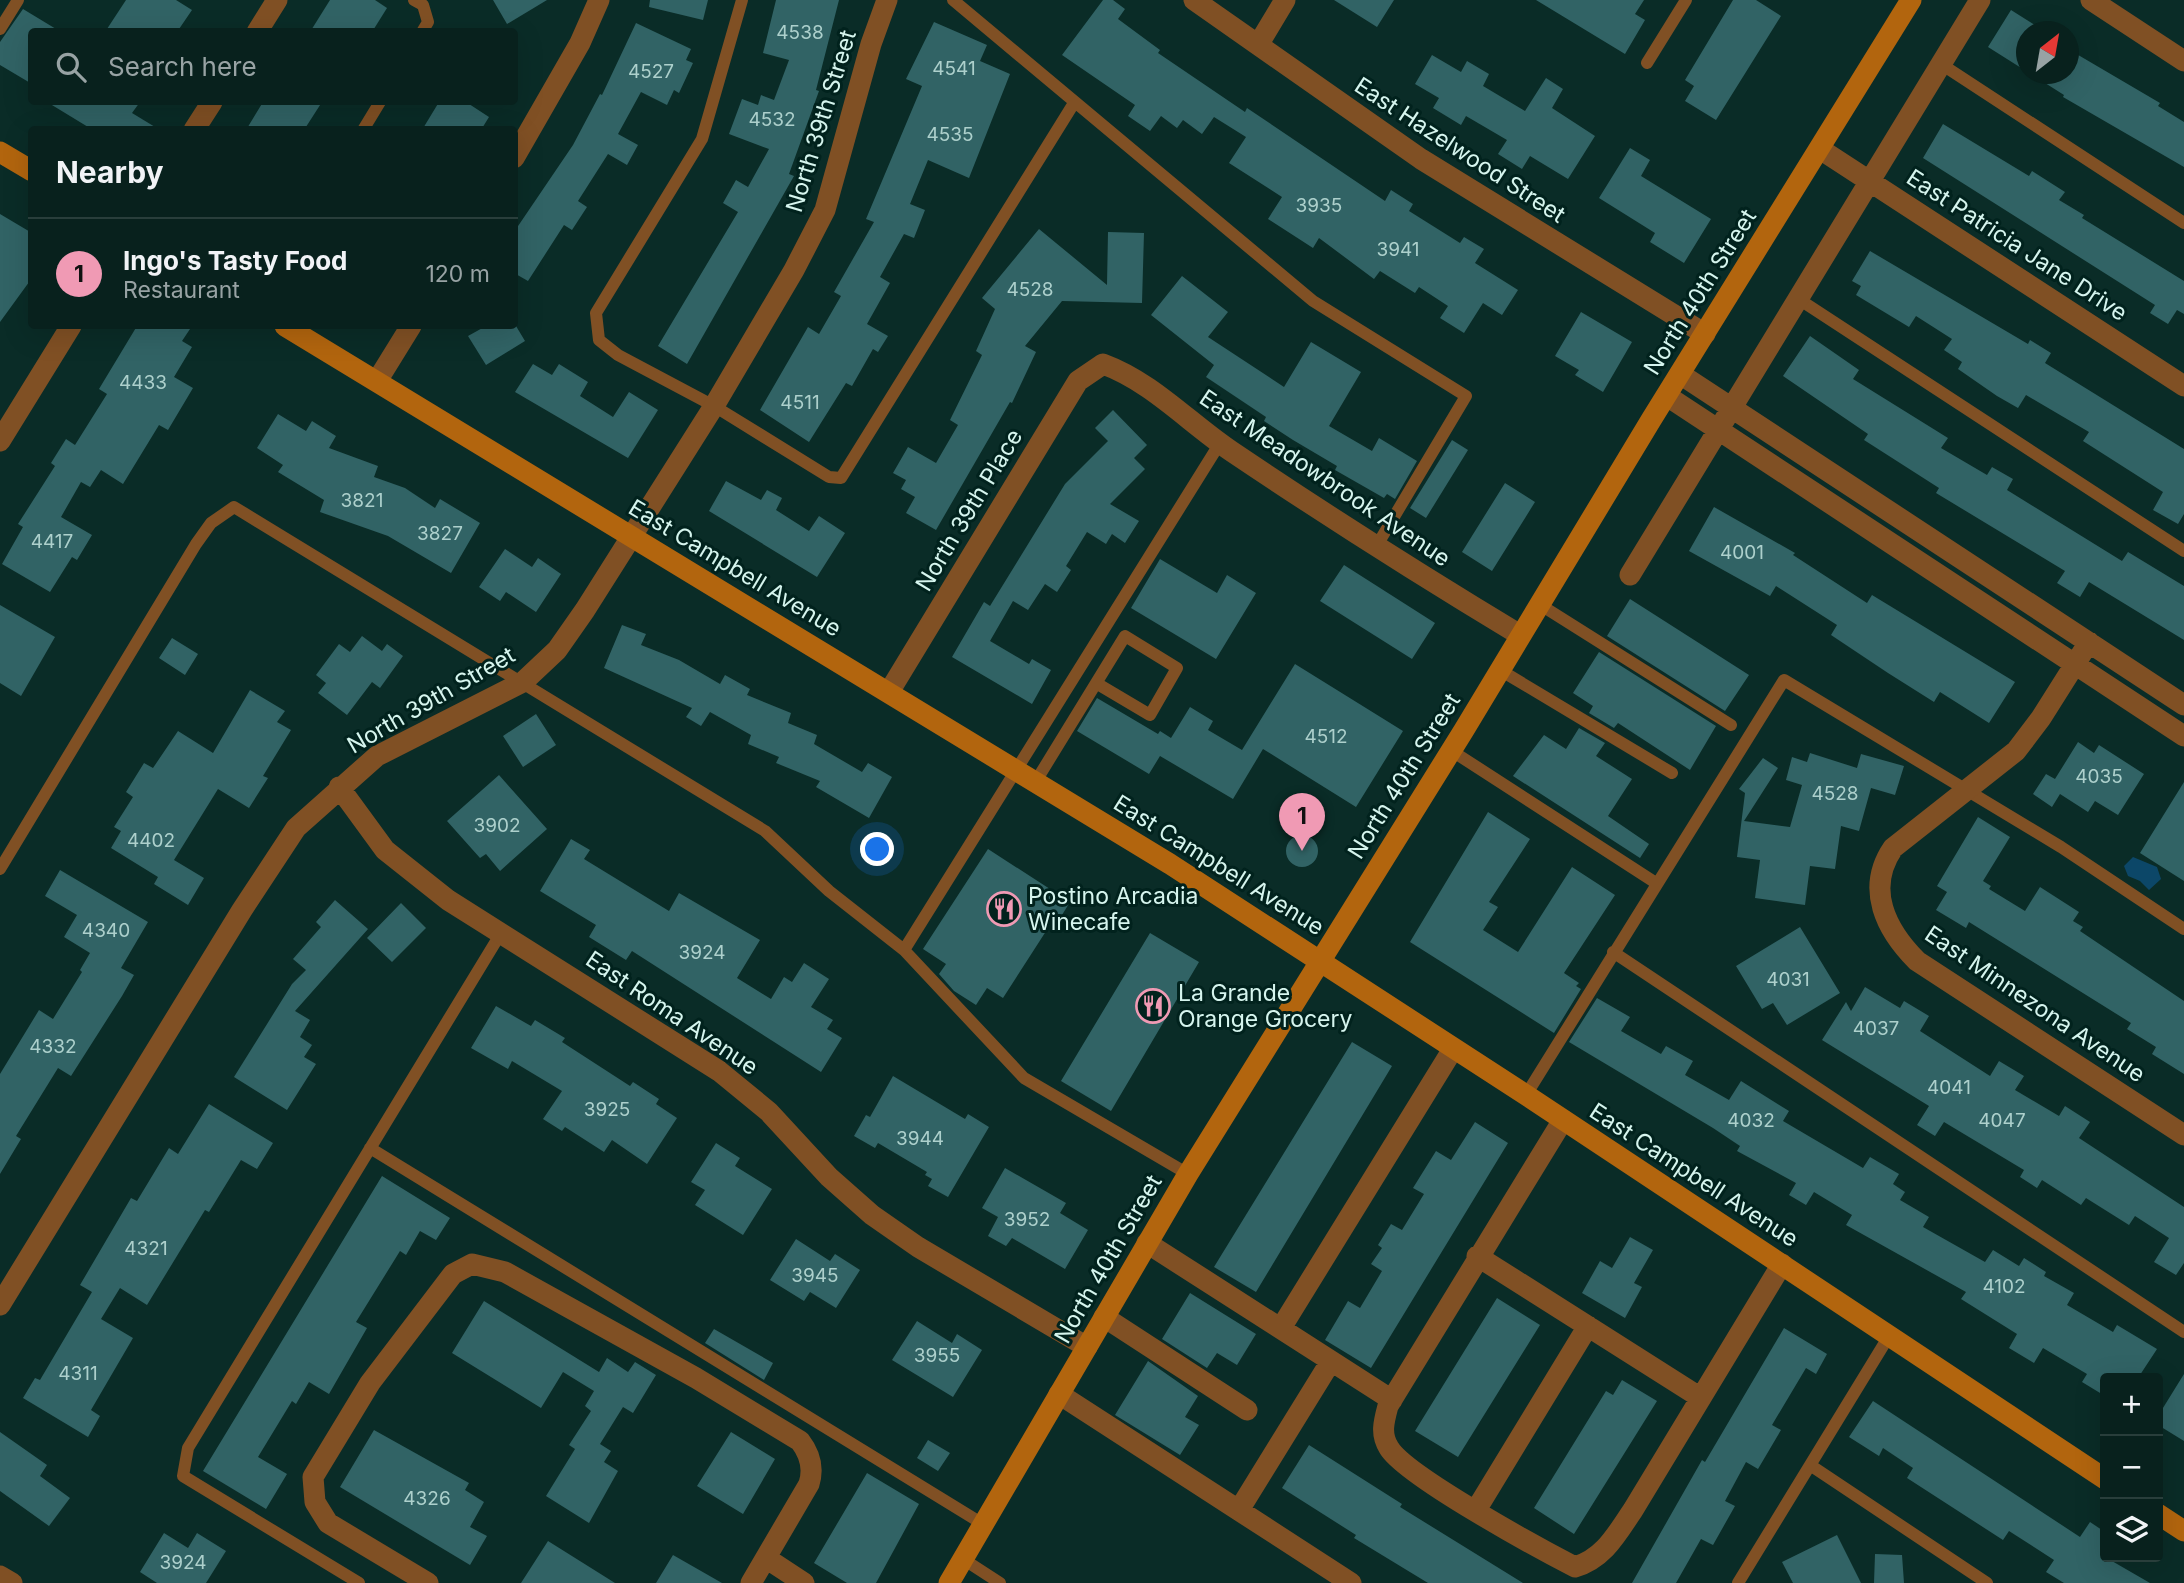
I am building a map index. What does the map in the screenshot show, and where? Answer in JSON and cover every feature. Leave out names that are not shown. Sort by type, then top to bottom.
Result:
[{"type":"street","points":[[260,28],[277,0]]},
{"type":"street","points":[[518,151],[580,43],[599,0]]},
{"type":"street","name":"North 39th Street","points":[[0,1305],[242,910],[296,828],[377,756],[523,682],[557,650],[633,536],[713,406],[794,270],[825,210],[871,44],[887,0]]},
{"type":"street","name":"East Hazelwood Street","points":[[1194,0],[1421,159],[1705,334]]},
{"type":"street","points":[[1258,45],[1285,0]]},
{"type":"street","name":"North 40th Street","points":[[949,1583],[1188,1174],[1452,751],[1520,635],[1911,0]]},
{"type":"street","points":[[1630,575],[1717,427],[1980,0]]},
{"type":"street","points":[[2091,0],[2184,61]]},
{"type":"street","points":[[197,126],[210,105]]},
{"type":"street","name":"East Patricia Jane Drive","points":[[1820,149],[2184,386]]},
{"type":"street","points":[[0,152],[28,169]]},
{"type":"street","points":[[0,440],[69,329]]},
{"type":"street","name":"East Campbell Avenue","points":[[290,329],[1017,769],[1321,960],[2100,1476]]},
{"type":"street","points":[[377,382],[409,329]]},
{"type":"street","name":"East Meadowbrook Avenue","points":[[1103,364],[1132,375],[1220,443],[1376,547],[1520,635]]},
{"type":"street","name":"North 39th Place","points":[[889,692],[1078,381],[1103,364]]},
{"type":"street","points":[[1680,374],[1945,545],[2184,705]]},
{"type":"street","points":[[1667,396],[2184,736]]},
{"type":"street","points":[[1931,568],[1945,545]]},
{"type":"street","points":[[1967,791],[2016,751],[2041,718],[2089,642]]},
{"type":"street","name":"East Roma Avenue","points":[[339,787],[385,850],[448,900],[719,1071],[769,1112],[829,1177],[872,1215],[918,1247],[1087,1347]]},
{"type":"street","name":"East Minnezona Avenue","points":[[1967,791],[1906,837],[1887,856],[1880,883],[1880,903],[1885,922],[1917,961],[2184,1135]]},
{"type":"street","points":[[1281,1328],[1453,1049]]},
{"type":"street","points":[[1563,1120],[1477,1256],[1392,1400],[1383,1424],[1389,1449],[1418,1472],[1476,1510],[1575,1567],[1593,1561],[1608,1546],[1633,1510],[1782,1265]]},
{"type":"street","points":[[1147,1243],[1392,1400]]},
{"type":"street","points":[[1477,1256],[1701,1398]]},
{"type":"street","points":[[428,1583],[328,1523],[315,1502],[313,1477],[370,1383],[453,1274],[472,1264],[505,1272],[696,1378],[800,1441],[810,1458],[812,1474],[799,1503],[751,1583]]},
{"type":"street","points":[[1104,1317],[1247,1410]]},
{"type":"street","points":[[1476,1510],[1588,1326]]},
{"type":"street","points":[[1239,1510],[1331,1361]]},
{"type":"street","points":[[1059,1394],[1351,1583]]},
{"type":"street","points":[[2163,1517],[2184,1531]]},
{"type":"street","points":[[766,1558],[804,1583]]},
{"type":"street","points":[[0,1576],[12,1583]]},
{"type":"lane","points":[[0,29],[18,0]]},
{"type":"lane","points":[[414,0],[423,5],[426,13],[428,22],[424,28]]},
{"type":"lane","points":[[742,0],[702,139],[596,313],[599,340],[618,355],[713,406],[829,477],[841,478],[1073,103]]},
{"type":"lane","points":[[953,0],[1313,301],[1466,396],[1376,547]]},
{"type":"lane","points":[[1647,63],[1686,0]]},
{"type":"lane","points":[[1941,64],[2184,223]]},
{"type":"lane","points":[[365,126],[378,105]]},
{"type":"lane","points":[[1797,298],[2184,551]]},
{"type":"lane","points":[[904,950],[1220,443]]},
{"type":"lane","points":[[0,869],[196,544],[211,523],[234,507],[765,831],[830,891],[904,950],[1024,1078],[1188,1174]]},
{"type":"lane","points":[[1539,604],[1731,725]]},
{"type":"lane","points":[[1036,781],[1096,683],[1125,636],[1177,668],[1150,715],[1096,683]]},
{"type":"lane","points":[[1500,670],[1672,773]]},
{"type":"lane","points":[[1526,1095],[1784,680],[2061,847],[2184,929]]},
{"type":"lane","points":[[1452,751],[1656,883]]},
{"type":"lane","points":[[359,1583],[183,1476],[188,1448],[502,933]]},
{"type":"lane","points":[[1613,952],[2184,1332]]},
{"type":"lane","points":[[370,1148],[983,1524]]},
{"type":"lane","points":[[1738,1583],[1889,1336]]},
{"type":"lane","points":[[1810,1465],[1987,1583]]},
{"type":"lane","points":[[963,1559],[1000,1583]]},
{"type":"water","points":[[2133,857],[2157,867],[2161,879],[2149,890],[2140,881],[2128,876],[2124,866]]},
{"type":"building","points":[[126,0],[176,0],[192,10],[180,28],[108,28]]},
{"type":"building","points":[[330,0],[375,0],[387,8],[374,28],[312,28]]},
{"type":"building","points":[[493,0],[547,0],[507,24]]},
{"type":"building","points":[[650,0],[708,0],[703,20],[649,7]]},
{"type":"building","points":[[776,0],[839,0],[816,90],[819,91],[789,174],[794,176],[687,364],[658,346],[738,212],[723,203],[736,180],[748,187],[769,149],[729,134],[742,99],[758,105],[761,95],[774,100],[789,60],[763,53]]},
{"type":"building","points":[[1103,0],[1113,0],[1125,9],[1118,19],[1160,50],[1158,53],[1245,112],[1247,108],[1385,201],[1391,190],[1413,204],[1409,211],[1460,243],[1464,237],[1484,249],[1475,263],[1518,290],[1502,315],[1483,303],[1464,333],[1440,318],[1448,306],[1419,287],[1415,293],[1380,271],[1374,279],[1319,238],[1313,248],[1268,219],[1282,197],[1229,163],[1246,137],[1214,117],[1202,134],[1183,120],[1177,128],[1161,116],[1150,131],[1128,116],[1135,105],[1062,55]]},
{"type":"building","points":[[1334,0],[1394,0],[1377,27]]},
{"type":"building","points":[[1536,0],[1644,0],[1635,14],[1645,20],[1625,54]]},
{"type":"building","points":[[1733,0],[1756,0],[1781,16],[1716,120],[1685,101],[1694,86],[1685,80]]},
{"type":"building","points":[[23,9],[54,28],[28,28],[28,82],[0,65],[0,42]]},
{"type":"building","points":[[2011,10],[2028,21],[2016,21],[2016,65],[1988,47]]},
{"type":"building","points":[[934,22],[987,45],[980,61],[1010,74],[969,178],[928,160],[910,204],[925,210],[914,238],[904,234],[880,277],[890,283],[867,324],[888,336],[878,352],[873,349],[852,386],[846,383],[809,442],[760,410],[808,327],[819,334],[841,296],[834,292],[874,222],[866,219],[922,86],[906,79]]},
{"type":"building","points":[[636,23],[691,49],[686,60],[693,63],[679,93],[674,90],[667,105],[641,92],[618,134],[638,145],[627,165],[608,154],[578,201],[587,207],[572,230],[564,225],[528,281],[518,275],[518,226],[573,145],[600,94],[602,95]]},
{"type":"building","points":[[1432,55],[1461,72],[1467,61],[1489,74],[1483,86],[1525,111],[1546,78],[1563,89],[1552,108],[1595,136],[1568,179],[1530,156],[1522,169],[1498,154],[1507,140],[1466,116],[1461,125],[1433,108],[1439,98],[1415,84]]},
{"type":"building","points":[[2079,55],[2160,103],[2158,106],[2184,122],[2184,167],[2063,97],[2064,95],[2047,84],[2079,84]]},
{"type":"building","points":[[52,105],[138,105],[132,113],[153,126],[86,126]]},
{"type":"building","points":[[261,105],[320,105],[307,126],[248,126]]},
{"type":"building","points":[[437,105],[471,105],[489,117],[483,126],[424,126]]},
{"type":"building","points":[[1943,124],[2029,176],[2032,171],[2065,192],[2059,200],[2084,215],[2082,218],[2184,281],[2184,314],[2177,310],[2168,324],[2150,313],[2155,305],[1923,158]]},
{"type":"building","points":[[1630,148],[1650,160],[1641,176],[1711,219],[1684,263],[1650,242],[1655,233],[1599,198]]},
{"type":"building","points":[[0,214],[28,231],[28,284],[0,322]]},
{"type":"building","points":[[1039,229],[1107,285],[1108,232],[1144,233],[1142,303],[1062,301],[1025,346],[1036,352],[1012,403],[1010,402],[936,530],[906,513],[915,497],[901,489],[906,480],[893,473],[908,447],[936,463],[958,425],[950,420],[982,355],[976,351],[995,309],[982,298]]},
{"type":"building","points":[[1870,251],[2028,344],[2030,340],[2051,353],[2045,363],[2184,449],[2184,514],[2178,524],[2153,510],[2163,492],[2083,441],[2089,432],[2026,395],[2018,408],[1997,396],[1958,369],[1962,362],[1944,350],[1952,339],[1916,316],[1909,327],[1856,295],[1861,286],[1852,281]]},
{"type":"building","points":[[1182,276],[1228,312],[1208,337],[1284,387],[1311,342],[1361,372],[1329,426],[1372,451],[1379,438],[1417,461],[1395,499],[1387,494],[1384,498],[1335,470],[1337,466],[1264,421],[1266,417],[1206,377],[1214,365],[1151,315]]},
{"type":"building","points":[[1581,312],[1632,342],[1603,392],[1575,375],[1579,370],[1555,356]]},
{"type":"building","points":[[135,329],[190,329],[182,341],[192,347],[174,377],[193,388],[168,430],[159,425],[123,484],[101,470],[90,487],[81,482],[61,517],[92,535],[77,560],[72,557],[50,592],[2,564],[23,527],[18,524],[55,466],[51,463],[66,439],[75,445],[107,394],[99,389]]},
{"type":"building","points":[[481,329],[518,329],[525,341],[486,365],[468,336]]},
{"type":"building","points":[[1810,336],[1859,370],[1853,379],[1948,438],[1941,448],[1987,475],[1992,467],[2013,479],[2007,490],[2122,561],[2128,552],[2184,586],[2184,640],[2089,582],[2080,597],[2057,583],[2065,571],[1936,493],[1939,488],[1864,440],[1868,434],[1783,376]]},
{"type":"building","points":[[533,364],[552,375],[559,364],[588,382],[580,396],[613,417],[629,392],[658,410],[628,458],[515,392]]},
{"type":"building","points":[[1113,410],[1147,445],[1134,458],[1145,469],[1110,504],[1139,521],[1125,543],[1112,534],[1106,544],[1087,532],[1066,566],[1071,570],[1057,592],[1045,584],[1028,610],[1013,601],[990,641],[1029,664],[1032,659],[1051,670],[1032,704],[952,657],[984,602],[990,606],[1065,484],[1108,441],[1095,428]]},
{"type":"building","points":[[278,414],[306,431],[312,421],[336,436],[329,448],[378,466],[374,477],[405,488],[435,508],[440,499],[480,523],[451,573],[388,536],[320,512],[324,500],[278,472],[283,465],[257,448]]},
{"type":"building","points":[[1452,440],[1468,450],[1426,518],[1410,508]]},
{"type":"building","points":[[726,481],[761,500],[767,490],[782,498],[776,510],[809,531],[819,516],[845,533],[817,577],[709,511]]},
{"type":"building","points":[[1505,483],[1535,502],[1492,571],[1462,552]]},
{"type":"building","points":[[1714,507],[1795,553],[1793,555],[1867,603],[1872,595],[2015,682],[1989,723],[1940,692],[1934,702],[1888,673],[1831,635],[1837,625],[1776,586],[1770,596],[1689,551]]},
{"type":"building","points":[[505,549],[532,567],[538,558],[561,574],[536,612],[506,592],[500,601],[479,587]]},
{"type":"building","points":[[1160,559],[1217,593],[1227,575],[1256,593],[1216,659],[1131,608]]},
{"type":"building","points":[[1344,565],[1435,623],[1412,659],[1320,601]]},
{"type":"building","points":[[1630,599],[1749,675],[1725,711],[1607,636]]},
{"type":"building","points":[[0,605],[55,637],[21,696],[0,683]]},
{"type":"building","points":[[622,625],[646,634],[641,645],[679,660],[720,684],[725,675],[750,689],[747,695],[791,713],[788,723],[817,735],[814,744],[862,772],[868,763],[892,777],[869,818],[816,787],[820,781],[776,763],[779,757],[748,744],[751,735],[710,712],[701,726],[686,717],[692,708],[604,668]]},
{"type":"building","points":[[362,636],[382,651],[387,644],[403,656],[380,688],[372,682],[347,715],[318,693],[326,683],[316,675],[339,644],[350,652]]},
{"type":"building","points":[[172,638],[198,654],[185,675],[159,658]]},
{"type":"building","points":[[1599,652],[1716,726],[1690,770],[1618,723],[1614,728],[1589,713],[1593,706],[1573,693]]},
{"type":"building","points":[[1295,664],[1403,731],[1356,807],[1263,749],[1233,799],[1160,756],[1149,774],[1077,731],[1097,698],[1158,734],[1160,731],[1171,738],[1190,707],[1213,721],[1208,730],[1242,750]]},
{"type":"building","points":[[250,690],[285,711],[277,722],[291,730],[263,776],[268,778],[249,808],[218,789],[174,860],[204,878],[188,905],[154,884],[158,877],[111,848],[121,831],[114,827],[133,797],[126,792],[144,763],[153,768],[178,731],[213,753]]},
{"type":"building","points":[[536,714],[556,745],[523,767],[503,736]]},
{"type":"building","points":[[1579,728],[1605,743],[1596,756],[1632,779],[1608,816],[1649,844],[1640,858],[1513,776],[1544,735],[1566,749]]},
{"type":"building","points":[[2078,742],[2094,753],[2099,745],[2144,774],[2118,815],[2095,801],[2088,812],[2060,794],[2052,807],[2033,794],[2046,774],[2055,779]]},
{"type":"building","points":[[1810,753],[1857,768],[1861,754],[1904,766],[1895,795],[1871,788],[1859,831],[1841,826],[1835,869],[1810,866],[1805,905],[1755,898],[1760,860],[1737,857],[1745,793],[1739,789],[1763,758],[1778,768],[1744,821],[1790,827],[1802,785],[1786,780],[1792,757],[1807,762]]},
{"type":"building","points":[[499,775],[547,829],[500,871],[486,854],[480,858],[447,821]]},
{"type":"building","points":[[2184,782],[2184,881],[2140,853]]},
{"type":"building","points":[[1488,812],[1530,839],[1489,902],[1498,907],[1483,930],[1518,952],[1572,867],[1615,895],[1564,973],[1579,983],[1576,986],[1581,989],[1554,1033],[1410,942]]},
{"type":"building","points":[[1978,817],[2010,837],[1983,881],[1991,886],[1989,889],[2025,911],[2040,887],[2079,912],[2073,921],[2083,927],[2080,931],[2184,1001],[2184,1074],[2152,1054],[2156,1047],[2127,1029],[2131,1023],[1969,922],[1966,928],[1936,910],[1947,892],[1937,886]]},
{"type":"building","points":[[1302,835],[1313,840],[1318,851],[1313,862],[1302,867],[1291,862],[1286,851],[1291,840]]},
{"type":"building","points":[[571,839],[590,850],[584,859],[669,911],[679,893],[760,940],[737,978],[771,999],[784,977],[792,982],[804,963],[829,979],[811,1007],[833,1020],[827,1029],[842,1038],[821,1072],[632,951],[626,960],[589,937],[596,925],[540,891]]},
{"type":"building","points":[[988,849],[1070,902],[1054,928],[1050,925],[1003,998],[987,988],[976,1005],[954,991],[939,974],[946,964],[923,949]]},
{"type":"building","points":[[60,870],[148,922],[121,968],[134,975],[122,996],[71,1076],[58,1068],[16,1136],[21,1139],[0,1174],[0,1074],[39,1010],[53,1019],[82,972],[80,970],[90,953],[64,937],[77,915],[45,896]]},
{"type":"building","points":[[335,900],[368,929],[295,1011],[310,1020],[300,1037],[312,1045],[304,1057],[316,1064],[287,1110],[234,1077],[292,984],[306,970],[293,959],[321,927],[316,922]]},
{"type":"building","points":[[401,903],[426,928],[392,962],[367,938]]},
{"type":"building","points":[[1800,927],[1840,993],[1787,1025],[1773,1003],[1762,1009],[1736,966]]},
{"type":"building","points":[[1150,933],[1199,962],[1111,1111],[1061,1081]]},
{"type":"building","points":[[1865,987],[1900,1008],[1904,1001],[1929,1016],[1920,1031],[1990,1076],[1999,1061],[2024,1076],[2015,1090],[2059,1116],[2065,1106],[2090,1122],[2079,1138],[2184,1207],[2184,1263],[2176,1275],[2154,1262],[2169,1238],[2135,1216],[2129,1225],[2086,1198],[2081,1205],[2042,1180],[2037,1188],[2020,1177],[2024,1170],[1944,1122],[1935,1136],[1917,1125],[1929,1106],[1822,1040],[1846,1002],[1851,1011]]},
{"type":"building","points":[[1597,998],[1630,1017],[1621,1031],[1661,1054],[1666,1046],[1693,1061],[1685,1075],[1729,1100],[1741,1081],[1789,1111],[1783,1121],[1863,1168],[1870,1157],[1899,1174],[1893,1184],[1905,1192],[1900,1200],[1929,1217],[1923,1227],[1985,1262],[1993,1250],[2019,1266],[2024,1258],[2046,1272],[2044,1276],[2074,1293],[2067,1305],[2113,1332],[2117,1325],[2157,1349],[2141,1373],[2100,1373],[2100,1393],[2082,1382],[2087,1374],[2043,1348],[2034,1363],[2009,1348],[2017,1334],[1961,1299],[1966,1292],[1846,1225],[1852,1215],[1814,1192],[1806,1205],[1789,1195],[1796,1183],[1737,1151],[1740,1146],[1713,1128],[1569,1042]]},
{"type":"building","points":[[496,1006],[531,1026],[535,1020],[565,1038],[562,1042],[630,1086],[633,1082],[659,1099],[656,1104],[677,1118],[647,1164],[612,1140],[604,1152],[565,1127],[562,1131],[543,1119],[562,1091],[512,1061],[508,1069],[471,1048]]},
{"type":"building","points":[[1352,1042],[1392,1066],[1256,1292],[1214,1267]]},
{"type":"building","points":[[893,1076],[965,1119],[968,1114],[989,1127],[948,1197],[928,1186],[932,1179],[925,1175],[927,1172],[878,1143],[875,1148],[854,1136],[866,1115],[870,1117]]},
{"type":"building","points":[[209,1104],[273,1143],[257,1169],[241,1160],[209,1212],[205,1210],[147,1305],[120,1288],[101,1319],[133,1338],[91,1410],[100,1416],[88,1437],[23,1398],[35,1378],[40,1380],[92,1292],[80,1285],[131,1198],[137,1201],[169,1148],[178,1154]]},
{"type":"building","points":[[1475,1122],[1508,1143],[1371,1368],[1325,1340],[1348,1301],[1360,1308],[1382,1271],[1371,1264],[1382,1248],[1378,1245],[1391,1224],[1402,1230],[1424,1194],[1413,1188],[1436,1151],[1451,1160]]},
{"type":"building","points":[[716,1143],[740,1158],[735,1166],[772,1189],[743,1235],[695,1205],[705,1190],[691,1182]]},
{"type":"building","points":[[1005,1168],[1066,1203],[1060,1213],[1088,1230],[1065,1269],[1012,1238],[1006,1246],[988,1236],[998,1217],[982,1208]]},
{"type":"building","points":[[382,1176],[450,1218],[436,1240],[420,1231],[406,1255],[400,1251],[356,1322],[367,1328],[329,1394],[309,1382],[296,1404],[292,1401],[258,1457],[287,1474],[266,1509],[203,1471]]},
{"type":"building","points":[[1630,1237],[1653,1250],[1634,1283],[1642,1287],[1625,1318],[1582,1293],[1600,1261],[1612,1268]]},
{"type":"building","points":[[796,1239],[830,1261],[835,1254],[860,1270],[836,1308],[810,1292],[804,1301],[770,1280]]},
{"type":"building","points":[[1190,1293],[1256,1334],[1237,1365],[1217,1353],[1207,1368],[1162,1339]]},
{"type":"building","points":[[1497,1298],[1540,1325],[1458,1457],[1415,1431]]},
{"type":"building","points":[[484,1301],[599,1372],[607,1358],[628,1372],[635,1362],[656,1375],[633,1413],[623,1407],[600,1444],[611,1451],[604,1462],[618,1471],[589,1523],[546,1496],[575,1449],[569,1445],[591,1411],[585,1406],[594,1391],[563,1372],[541,1408],[452,1353]]},
{"type":"building","points":[[917,1321],[952,1343],[957,1334],[982,1350],[953,1397],[892,1360]]},
{"type":"building","points":[[1784,1328],[1827,1354],[1816,1374],[1806,1368],[1772,1425],[1781,1430],[1758,1469],[1746,1462],[1725,1501],[1735,1506],[1713,1545],[1701,1539],[1676,1583],[1632,1583],[1702,1460],[1705,1462]]},
{"type":"building","points":[[714,1329],[773,1363],[764,1380],[705,1343]]},
{"type":"building","points":[[1148,1361],[1198,1396],[1185,1417],[1199,1425],[1180,1455],[1115,1415]]},
{"type":"building","points":[[2184,1374],[2184,1441],[2163,1428],[2163,1408]]},
{"type":"building","points":[[1622,1380],[1657,1401],[1574,1534],[1534,1508],[1606,1391],[1613,1395]]},
{"type":"building","points":[[1873,1401],[2080,1537],[2090,1522],[2100,1529],[2100,1562],[2114,1562],[2150,1583],[2064,1583],[2046,1572],[2054,1560],[2009,1531],[2003,1540],[1907,1478],[1913,1468],[1883,1448],[1879,1456],[1849,1437]]},
{"type":"building","points":[[374,1430],[469,1483],[465,1490],[484,1502],[470,1527],[487,1536],[470,1565],[340,1487]]},
{"type":"building","points":[[0,1432],[47,1465],[40,1476],[70,1498],[49,1526],[0,1491]]},
{"type":"building","points":[[731,1432],[775,1459],[743,1514],[697,1486]]},
{"type":"building","points":[[928,1440],[950,1453],[938,1471],[917,1458]]},
{"type":"building","points":[[1309,1445],[1402,1504],[1400,1507],[1523,1583],[1428,1583],[1354,1538],[1356,1535],[1282,1488]]},
{"type":"building","points":[[867,1473],[919,1504],[876,1583],[847,1583],[814,1563]]},
{"type":"building","points":[[164,1533],[188,1548],[197,1533],[226,1551],[206,1583],[157,1583],[140,1572]]},
{"type":"building","points":[[1837,1535],[1861,1583],[1793,1583],[1782,1562]]},
{"type":"building","points":[[548,1541],[615,1583],[521,1583]]},
{"type":"building","points":[[1875,1554],[1902,1555],[1904,1583],[1874,1583]]},
{"type":"building","points":[[673,1555],[722,1583],[656,1583]]},
{"type":"place","name":"Ingo's Tasty Food","points":[[1302,851]]},
{"type":"place","name":"Postino Arcadia Winecafe","points":[[1004,909]]},
{"type":"place","name":"La Grande Orange Grocery","points":[[1153,1006]]}]
